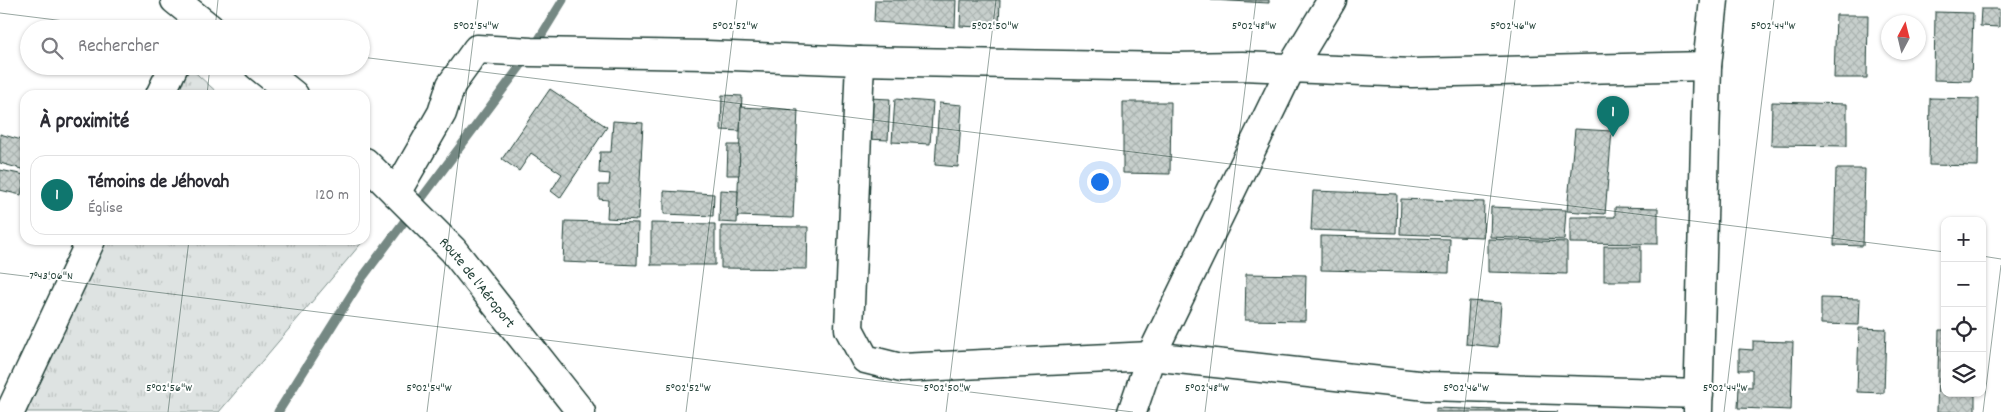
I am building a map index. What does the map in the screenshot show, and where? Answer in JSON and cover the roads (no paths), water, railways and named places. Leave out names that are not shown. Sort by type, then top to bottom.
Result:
[{"type":"street","points":[[175,0],[195,20]]},
{"type":"street","points":[[1132,412],[1151,356],[1291,68],[1332,0]]},
{"type":"street","points":[[860,61],[849,330],[864,360],[901,368],[1151,356],[1427,386],[1698,403],[1707,66],[1714,0]]},
{"type":"street","points":[[396,193],[442,114],[451,85],[477,49],[860,61],[1171,67],[1242,66],[1412,73],[1707,66]]},
{"type":"street","points":[[162,90],[170,75]]},
{"type":"street","points":[[269,75],[288,90]]},
{"type":"street","name":"Route de l'Aéroport","points":[[370,167],[453,250],[582,412]]},
{"type":"street","points":[[10,412],[89,245]]},
{"type":"waterway","points":[[278,412],[362,278],[531,52],[563,0]]},
{"type":"place","name":"Témoins de Jéhovah","points":[[1613,137]]}]
